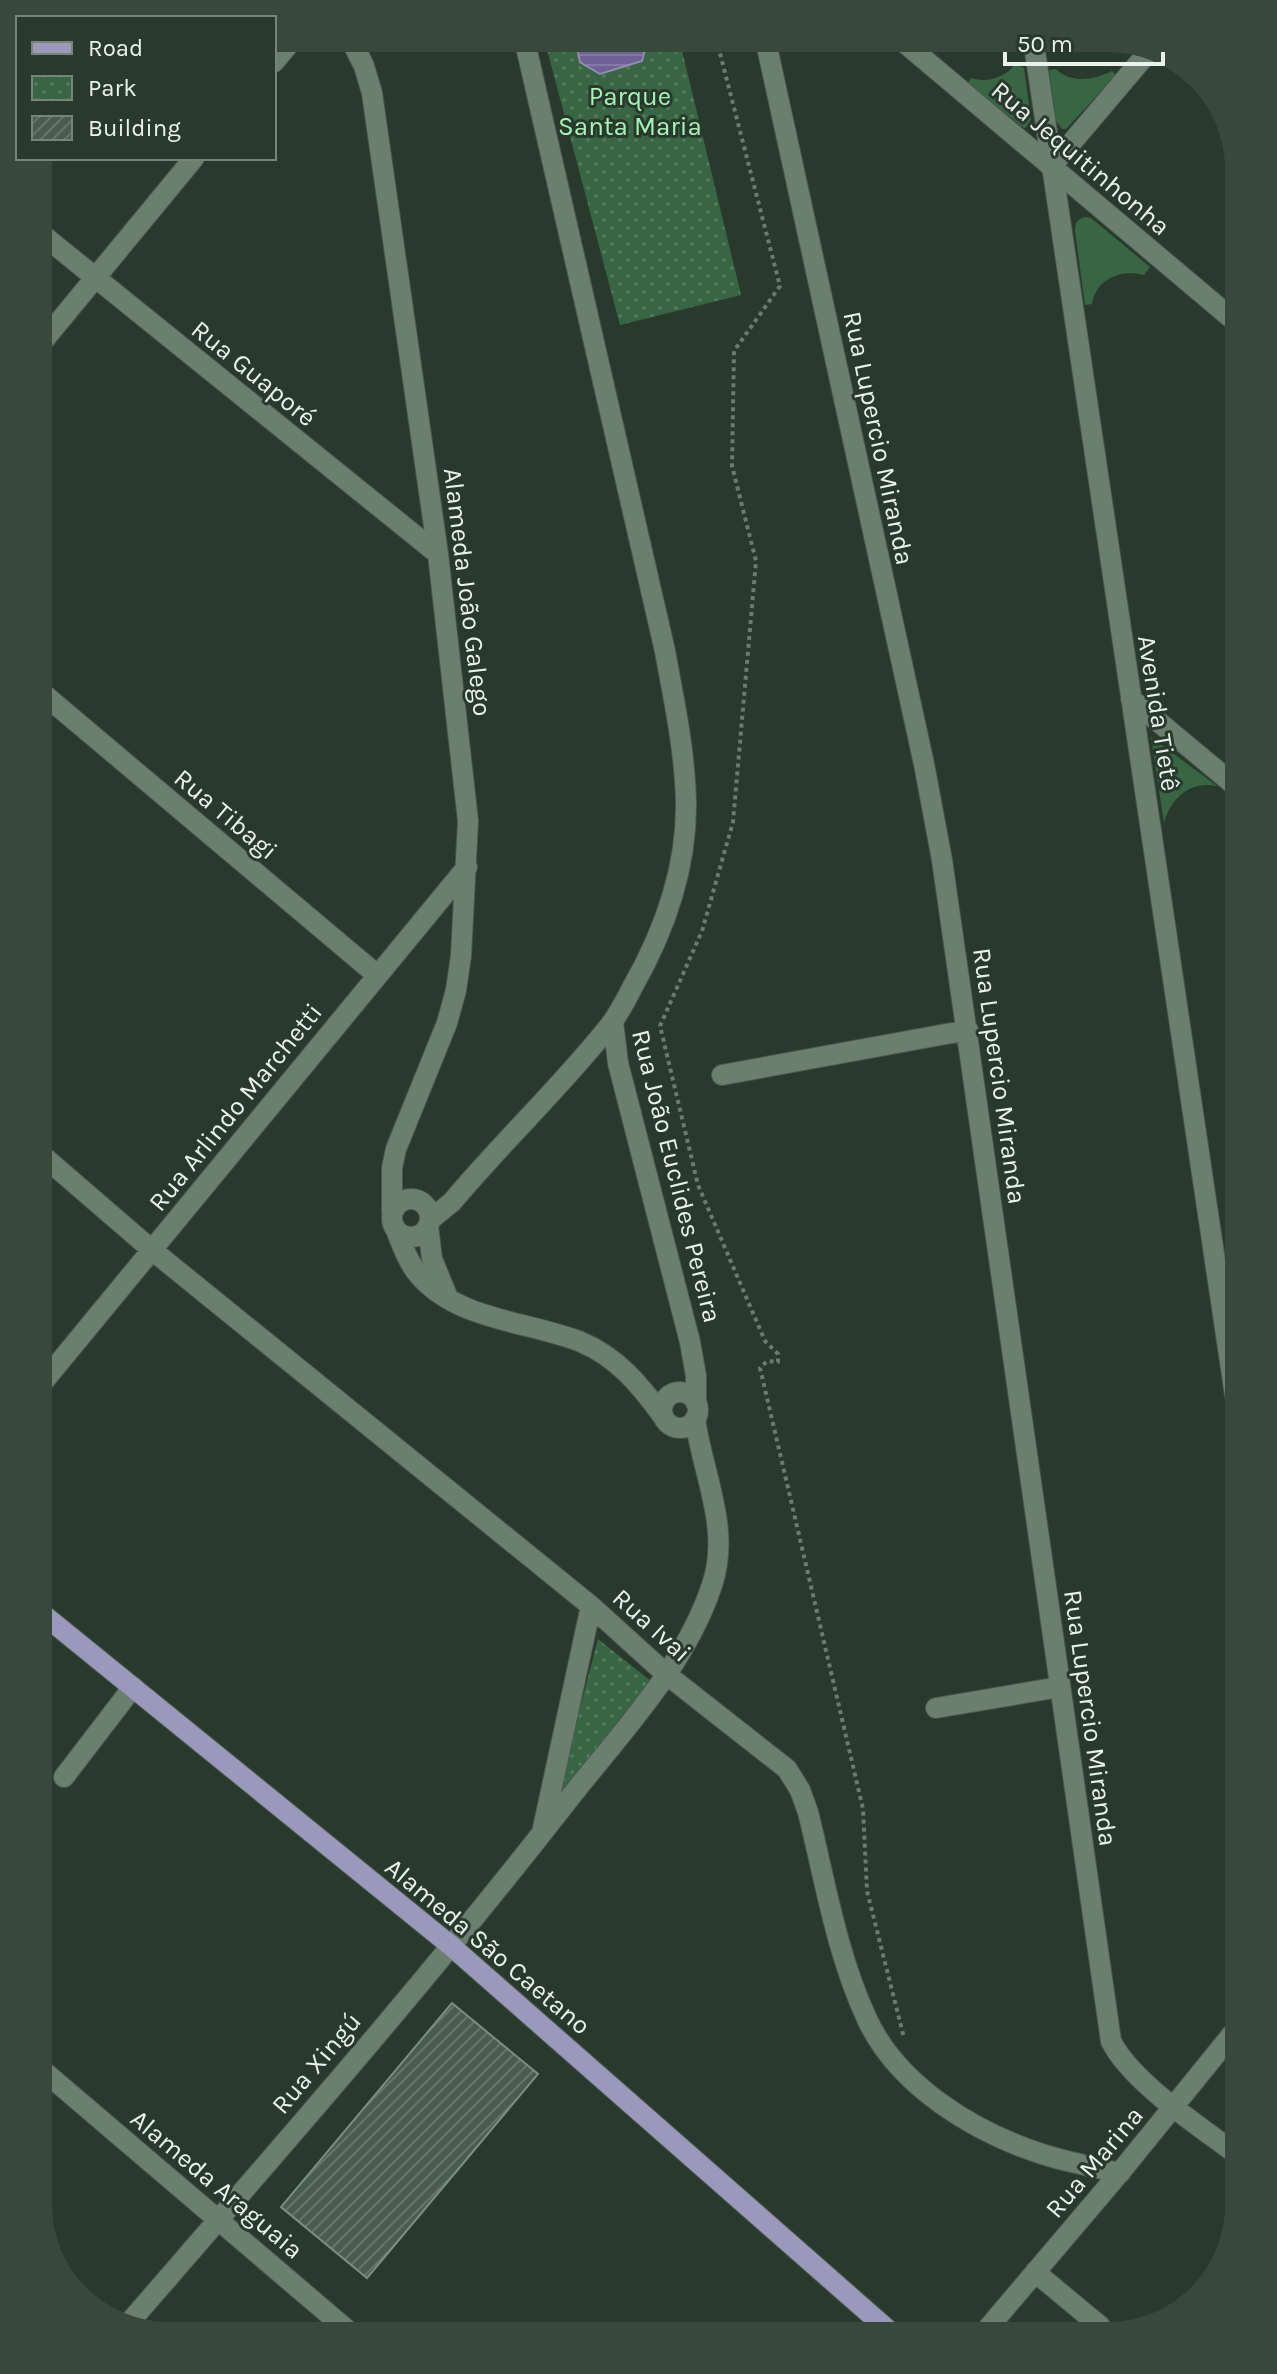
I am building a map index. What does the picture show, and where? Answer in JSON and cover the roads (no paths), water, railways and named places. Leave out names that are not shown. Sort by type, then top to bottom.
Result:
[{"type":"main road","name":"Alameda São Caetano","points":[[52,1622],[450,1945],[879,2322]]},
{"type":"street","name":"Alameda João Galego","points":[[357,52],[372,93],[438,554],[468,821],[461,956],[456,990],[447,1023],[396,1149],[391,1182],[394,1221],[419,1275],[448,1298],[475,1310],[581,1342],[617,1363],[639,1383],[703,1463]]},
{"type":"street","points":[[425,1213],[413,1199],[401,1201],[394,1221],[401,1235],[414,1237],[425,1213],[459,1193],[613,1022],[651,956],[666,920],[678,880],[686,804],[680,734],[665,651],[527,52]]},
{"type":"street","name":"Rua Lupercio Miranda","points":[[768,52],[924,764],[942,860],[1111,2041],[1119,2056],[1173,2107],[1225,2146]]},
{"type":"street","name":"Rua Jequitinhonha","points":[[915,52],[1225,313]]},
{"type":"street","name":"Avenida Tietê","points":[[1035,52],[1225,1328]]},
{"type":"street","points":[[1051,167],[1144,58]]},
{"type":"street","points":[[52,330],[192,160]]},
{"type":"street","name":"Rua Guaporé","points":[[52,243],[438,554]]},
{"type":"street","points":[[1131,699],[1225,777]]},
{"type":"street","name":"Rua Tibagi","points":[[52,701],[377,975]]},
{"type":"street","name":"Rua Arlindo Marchetti","points":[[52,1371],[467,867]]},
{"type":"street","name":"Rua João Euclides Pereira","points":[[613,1022],[616,1055],[690,1342],[696,1376],[696,1411]]},
{"type":"street","points":[[722,1075],[968,1030]]},
{"type":"street","points":[[396,1149],[402,1169],[425,1213],[432,1259],[448,1298]]},
{"type":"street","name":"Rua Ivai","points":[[52,1164],[152,1250],[591,1606],[666,1674],[787,1769],[800,1790],[852,1981],[867,2020],[892,2059],[926,2093],[984,2130],[1042,2154],[1120,2173]]},
{"type":"street","name":"Rua João Euclides Pereira","points":[[674,1393],[690,1342]]},
{"type":"street","name":"Alameda João Galego","points":[[639,1383],[690,1395],[714,1502],[720,1553],[703,1609],[666,1674]]},
{"type":"street","points":[[674,1393],[663,1403],[668,1422],[687,1427],[696,1411]]},
{"type":"street","name":"Rua Xingú","points":[[542,1834],[591,1606]]},
{"type":"street","name":"Rua Xingú","points":[[134,2317],[542,1834],[666,1674]]},
{"type":"street","points":[[64,1777],[133,1687]]},
{"type":"street","points":[[936,1708],[1060,1687]]},
{"type":"street","name":"Rua Marina","points":[[993,2322],[1225,2043]]},
{"type":"street","name":"Alameda Araguaia","points":[[52,2078],[338,2322]]},
{"type":"street","points":[[1035,2272],[1095,2322]]},
{"type":"park label","name":"Parque Santa Maria","points":[[630,111]]}]
